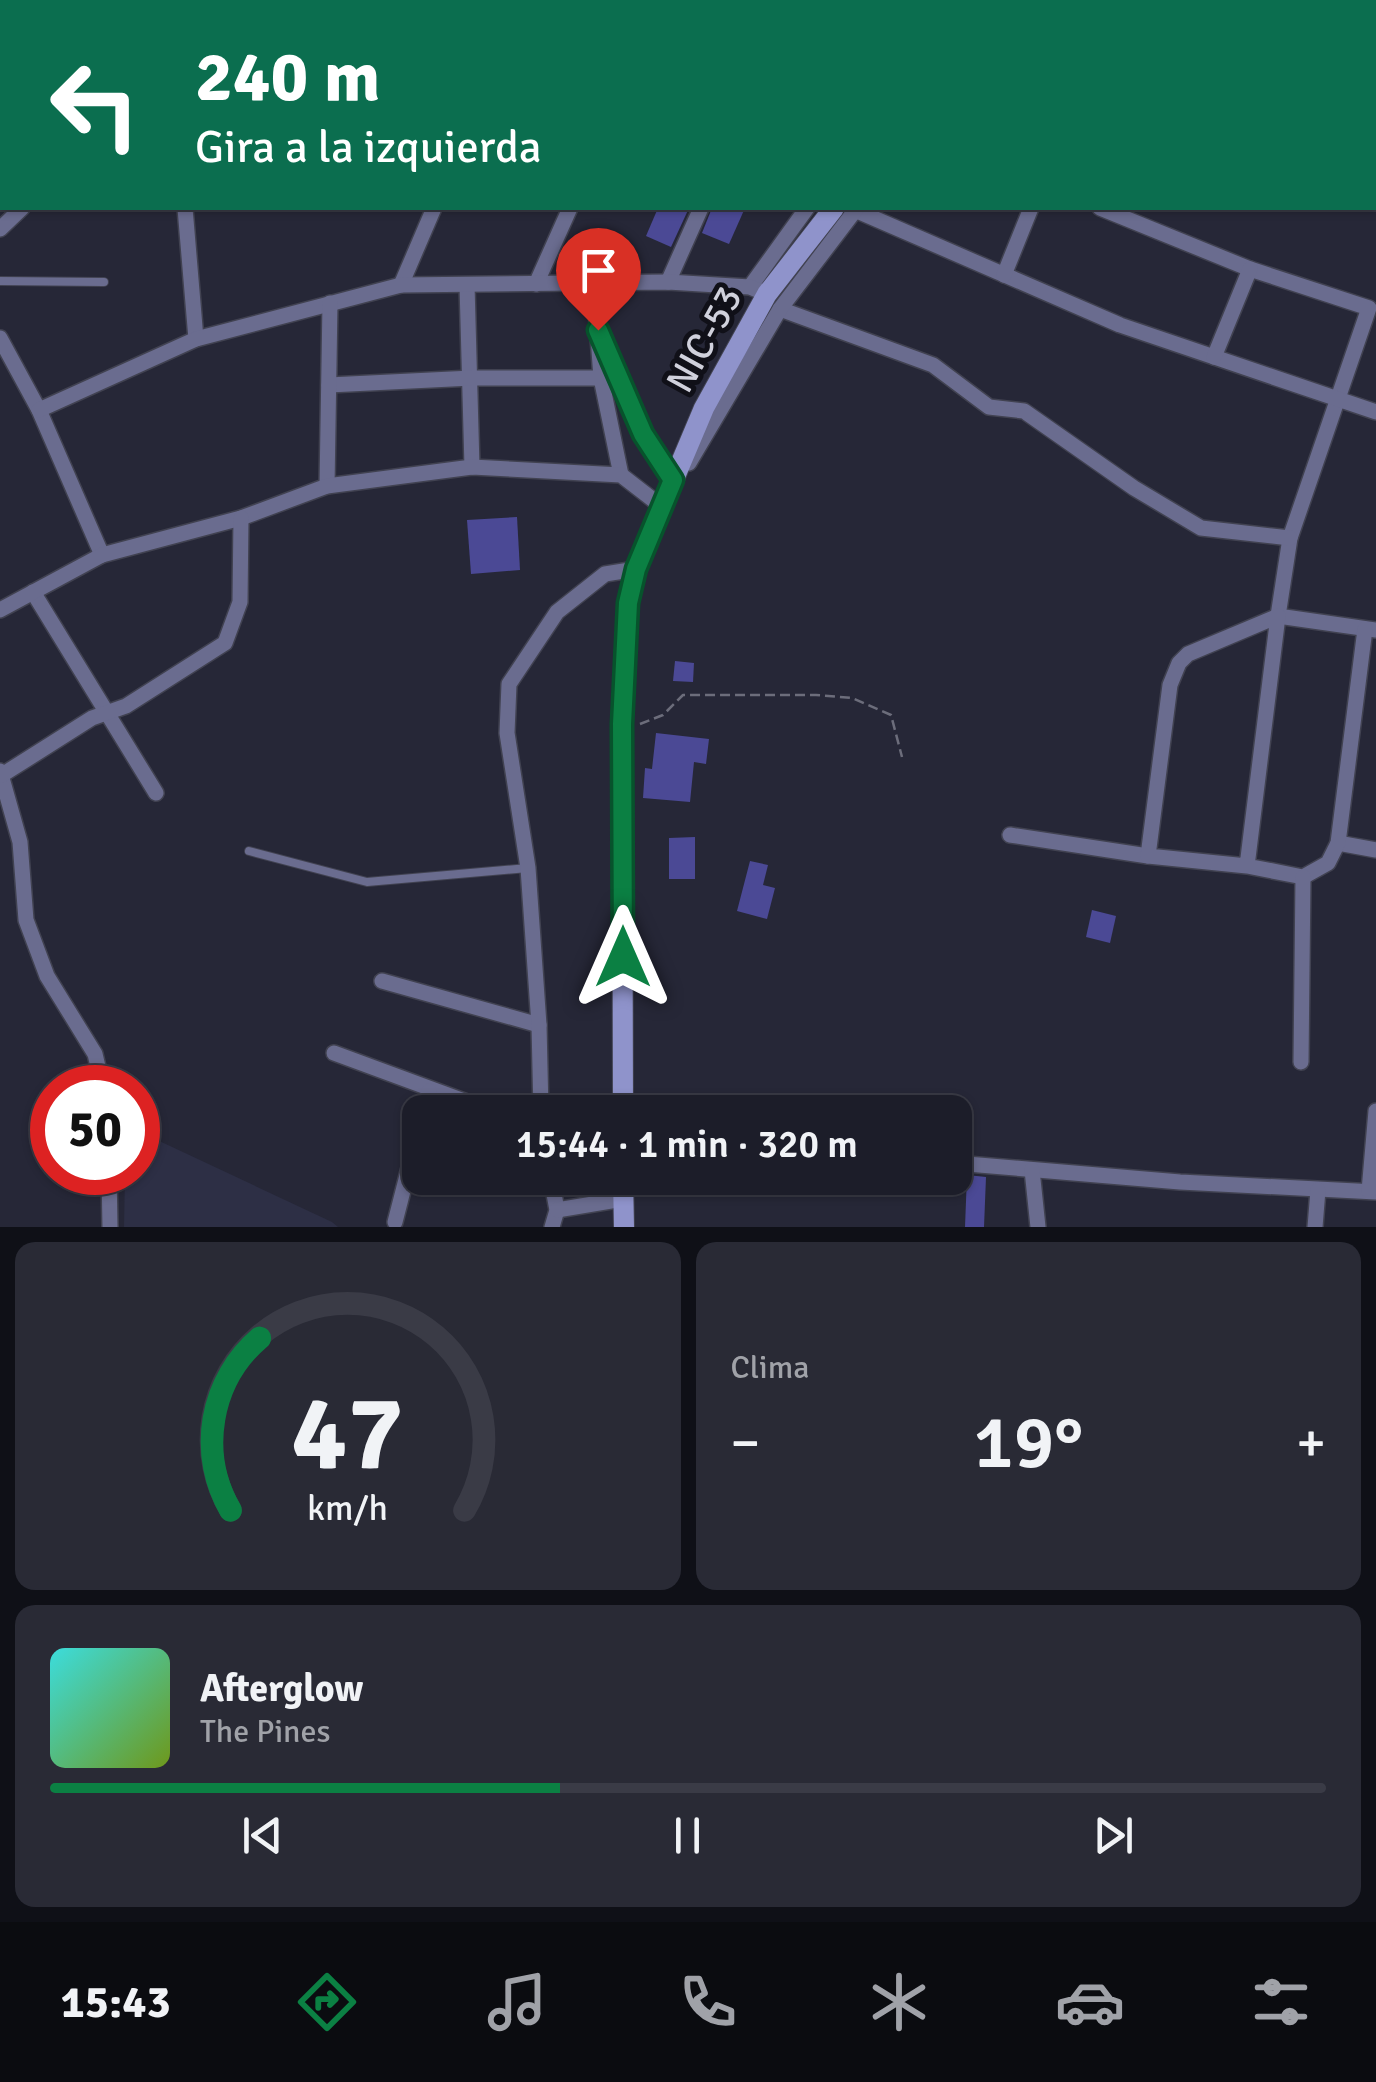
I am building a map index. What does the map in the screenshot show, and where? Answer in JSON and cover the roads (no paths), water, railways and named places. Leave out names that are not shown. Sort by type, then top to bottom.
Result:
[{"type":"main road","name":"NIC-53","points":[[624,1095],[622,724],[628,603],[636,569],[704,408],[765,297],[847,210]]},
{"type":"main road","points":[[624,1195],[624,1227]]},
{"type":"street","points":[[0,228],[20,210]]},
{"type":"street","points":[[185,210],[196,339]]},
{"type":"street","points":[[401,286],[433,210]]},
{"type":"street","points":[[536,284],[569,210]]},
{"type":"street","points":[[668,282],[699,210]]},
{"type":"street","points":[[0,610],[102,556],[241,518],[327,486],[472,468],[621,475],[662,506],[806,210]]},
{"type":"street","points":[[854,210],[1120,326],[1376,412]]},
{"type":"street","points":[[1004,275],[1031,210]]},
{"type":"street","points":[[1105,210],[1250,268],[1372,309],[1290,538],[1247,866]]},
{"type":"street","points":[[1214,357],[1250,268]]},
{"type":"street","points":[[594,282],[601,378],[621,475]]},
{"type":"street","points":[[39,410],[196,339],[401,286],[668,282],[765,297],[933,366],[989,407],[1024,411],[1134,488],[1201,528],[1290,538]]},
{"type":"street","points":[[467,285],[472,468]]},
{"type":"street","points":[[327,486],[330,303]]},
{"type":"street","points":[[598,330],[643,434],[673,480]]},
{"type":"street","points":[[0,338],[39,410],[102,556]]},
{"type":"street","points":[[329,385],[472,378],[601,378]]},
{"type":"street","points":[[98,1065],[77,1020],[47,976],[26,920],[20,842],[1,773],[92,718],[126,706],[226,642],[240,602],[241,518]]},
{"type":"street","points":[[541,1095],[528,868],[507,733],[509,684],[557,612],[605,574],[636,569]]},
{"type":"street","points":[[33,592],[156,792]]},
{"type":"street","points":[[1010,835],[1148,856],[1247,866],[1303,877],[1328,863],[1338,843],[1370,629],[1278,616],[1188,654],[1170,685],[1148,856]]},
{"type":"street","points":[[1338,843],[1376,850]]},
{"type":"street","points":[[1300,1062],[1303,877]]},
{"type":"street","points":[[382,981],[539,1025]]},
{"type":"street","points":[[334,1053],[441,1095]]},
{"type":"street","points":[[428,1095],[429,1091]]},
{"type":"street","points":[[972,1165],[1372,1192],[1376,1110]]},
{"type":"street","points":[[1032,1170],[1038,1227]]},
{"type":"street","points":[[1315,1227],[1318,1190]]},
{"type":"street","points":[[110,1195],[110,1227]]},
{"type":"street","points":[[395,1222],[402,1195]]},
{"type":"street","points":[[552,1227],[556,1210],[553,1195]]},
{"type":"street","points":[[556,1210],[624,1199]]},
{"type":"lane","points":[[0,282],[104,282]]},
{"type":"lane","points":[[249,851],[367,882],[528,868]]}]
